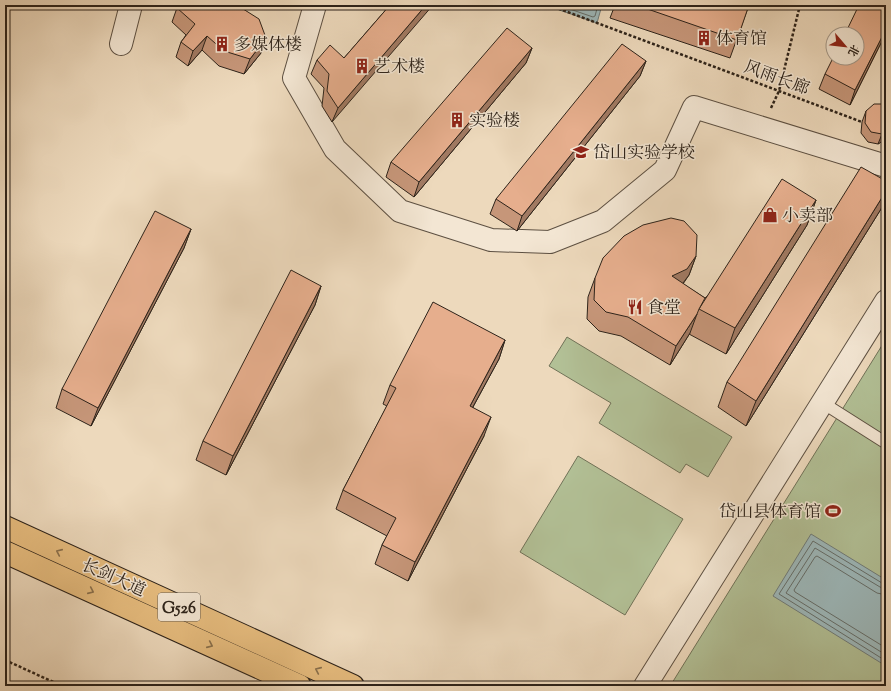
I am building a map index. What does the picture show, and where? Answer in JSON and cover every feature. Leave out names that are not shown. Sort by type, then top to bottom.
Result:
[{"type":"highway","name":"长剑大道","points":[[5,527],[353,686]]},
{"type":"highway","name":"长剑大道","points":[[5,552],[300,686]]},
{"type":"street","points":[[121,44],[131,5]]},
{"type":"street","points":[[314,5],[294,78],[335,149],[400,211],[490,240],[550,242],[603,221],[665,170],[694,107],[886,166]]},
{"type":"street","points":[[645,686],[886,301]]},
{"type":"lane","points":[[823,403],[886,443]]},
{"type":"path","name":"风雨长廊","points":[[548,5],[862,122]]},
{"type":"path","points":[[779,91],[800,5]]},
{"type":"path","points":[[5,660],[62,686]]},
{"type":"green space","points":[[567,337],[732,437],[708,477],[686,464],[680,473],[599,423],[611,403],[549,366]]},
{"type":"green space","name":"岱山县体育馆","points":[[886,339],[886,686],[671,686],[672,683]]},
{"type":"green space","points":[[578,456],[683,519],[625,615],[520,552]]},
{"type":"water","points":[[545,5],[602,5],[597,23]]},
{"type":"water","points":[[811,534],[886,580],[886,666],[773,596]]},
{"type":"building","name":"多媒体楼","points":[[178,5],[242,5],[240,7],[259,19],[266,38],[250,59],[224,51],[207,36],[193,51],[181,42],[195,24],[177,8]]},
{"type":"building","name":"艺术楼","points":[[390,5],[426,5],[338,108],[327,91],[329,74],[317,60],[330,45],[344,58]]},
{"type":"building","points":[[636,5],[749,5],[737,40]]},
{"type":"building","points":[[859,5],[886,5],[886,29],[855,90],[825,74],[829,66],[865,66],[865,26],[849,26]]},
{"type":"building","name":"实验楼","points":[[507,28],[532,48],[419,182],[391,162]]},
{"type":"building","points":[[622,44],[646,61],[522,216],[496,199]]},
{"type":"building","points":[[874,104],[886,104],[886,131],[882,134],[871,132],[865,123],[866,111]]},
{"type":"building","points":[[861,167],[886,181],[886,191],[756,401],[727,382]]},
{"type":"building","points":[[782,179],[816,200],[735,328],[699,309]]},
{"type":"building","points":[[155,211],[191,229],[98,408],[62,389]]},
{"type":"building","name":"食堂","points":[[671,218],[684,221],[697,235],[696,256],[687,269],[672,276],[705,298],[697,314],[676,346],[628,317],[606,312],[594,300],[595,278],[603,258],[624,236],[643,225]]},
{"type":"building","points":[[291,270],[321,286],[233,456],[203,441]]},
{"type":"building","points":[[433,302],[505,340],[470,406],[491,417],[415,562],[382,545],[396,518],[343,490],[396,388],[390,385]]},
{"type":"place","name":"体育馆","points":[[704,38]]},
{"type":"place","name":"多媒体楼","points":[[222,44]]},
{"type":"place","name":"艺术楼","points":[[362,66]]},
{"type":"place","name":"实验楼","points":[[457,120]]},
{"type":"place","name":"岱山实验学校","points":[[581,152]]},
{"type":"place","name":"小卖部","points":[[770,215]]},
{"type":"place","name":"食堂","points":[[635,307]]},
{"type":"place","name":"岱山县体育馆","points":[[833,511]]}]
